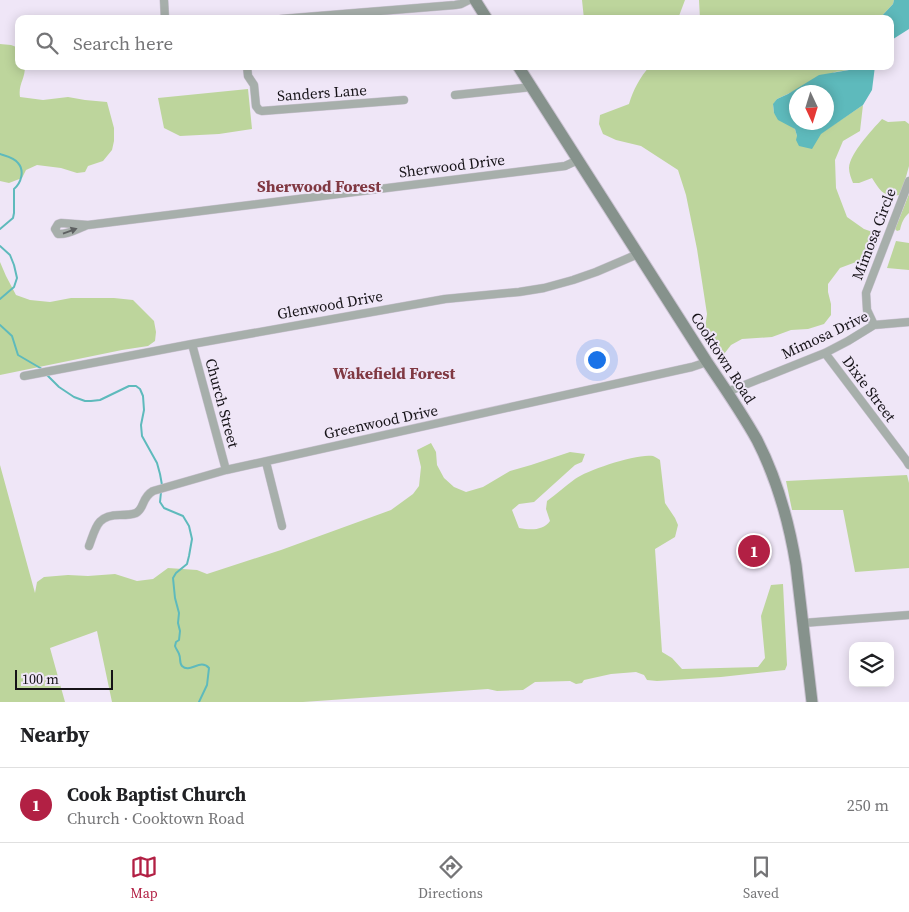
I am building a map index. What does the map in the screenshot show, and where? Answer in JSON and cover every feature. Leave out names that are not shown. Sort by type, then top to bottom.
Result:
[{"type":"street","points":[[164,0],[165,15]]},
{"type":"street","points":[[331,15],[455,5],[469,0]]},
{"type":"street","points":[[475,0],[484,15]]},
{"type":"street","name":"Sanders Lane","points":[[247,70],[248,76],[254,85],[256,106],[262,111],[404,100]]},
{"type":"street","name":"Cooktown Road","points":[[521,70],[727,392],[760,447],[784,510],[794,550],[812,702]]},
{"type":"street","points":[[455,95],[532,87]]},
{"type":"street","name":"Sherwood Drive","points":[[88,225],[565,166],[578,160]]},
{"type":"street","name":"Mimosa Circle","points":[[874,325],[868,310],[866,293],[909,181]]},
{"type":"street","name":"Glenwood Drive","points":[[24,376],[445,299],[544,288],[581,277],[638,254]]},
{"type":"street","name":"Mimosa Drive","points":[[727,392],[825,353],[848,342],[874,325],[909,322]]},
{"type":"street","name":"Church Street","points":[[192,344],[226,470]]},
{"type":"street","name":"Dixie Street","points":[[825,353],[909,465]]},
{"type":"street","name":"Greenwood Drive","points":[[89,546],[95,529],[101,520],[108,516],[129,515],[137,512],[140,510],[147,494],[153,491],[226,470],[466,418],[707,362]]},
{"type":"street","points":[[266,462],[282,526]]},
{"type":"street","points":[[803,623],[909,616]]},
{"type":"shaded area","points":[[582,0],[685,0],[679,15],[584,15]]},
{"type":"shaded area","points":[[699,0],[894,0],[893,4],[883,15],[700,15]]},
{"type":"shaded area","points":[[894,0],[909,0],[909,29],[894,38],[894,15],[883,15],[893,4]]},
{"type":"shaded area","points":[[0,44],[15,46],[15,70],[25,70],[20,97],[43,100],[68,97],[107,102],[114,128],[114,141],[112,150],[103,161],[88,166],[85,172],[77,173],[61,168],[37,165],[26,170],[22,178],[9,183],[0,181]]},
{"type":"shaded area","points":[[647,70],[848,70],[835,72],[807,85],[789,85],[789,93],[777,99],[773,105],[774,113],[789,124],[789,130],[795,130],[797,136],[820,134],[826,130],[834,130],[834,125],[863,105],[860,131],[843,141],[835,160],[836,188],[847,217],[864,229],[881,235],[869,262],[856,262],[840,268],[828,284],[831,315],[824,324],[808,329],[791,330],[772,337],[742,339],[731,345],[724,354],[715,356],[704,335],[707,314],[697,249],[686,195],[678,170],[641,146],[616,140],[603,134],[599,124],[600,115],[629,104],[637,84]]},
{"type":"shaded area","points":[[849,70],[874,70],[872,90],[863,105],[834,125],[834,85],[803,85],[819,75]]},
{"type":"shaded area","points":[[248,89],[252,129],[219,134],[180,136],[164,128],[158,98]]},
{"type":"shaded area","points":[[788,94],[789,126],[778,120],[774,113],[773,104],[777,99]]},
{"type":"shaded area","points":[[882,119],[888,122],[905,121],[909,124],[909,166],[901,195],[886,194],[872,178],[859,183],[853,183],[850,174],[850,162],[853,156],[862,142]]},
{"type":"shaded area","points":[[795,130],[827,130],[821,134],[812,149],[799,146],[796,140]]},
{"type":"shaded area","points":[[909,194],[909,213],[903,221],[900,230],[897,231],[895,229]]},
{"type":"shaded area","points":[[896,241],[909,243],[909,270],[887,268]]},
{"type":"shaded area","points":[[0,262],[16,295],[30,300],[50,302],[71,298],[114,298],[133,300],[154,321],[155,341],[148,346],[0,375]]},
{"type":"shaded area","points":[[431,443],[436,452],[437,465],[444,478],[454,487],[466,492],[483,487],[510,471],[570,452],[585,454],[582,462],[575,465],[534,502],[519,504],[512,510],[519,528],[528,529],[544,527],[550,521],[546,509],[547,501],[581,475],[636,457],[653,456],[660,460],[665,503],[678,525],[675,537],[655,549],[662,652],[672,658],[682,669],[758,667],[765,658],[761,616],[771,585],[783,584],[787,665],[785,670],[657,681],[647,680],[644,675],[636,672],[611,674],[584,680],[582,683],[576,684],[570,681],[535,682],[523,690],[497,691],[488,689],[303,702],[112,702],[97,631],[50,648],[65,702],[0,702],[0,465],[35,593],[37,582],[44,577],[115,574],[137,581],[153,579],[168,568],[197,570],[207,574],[281,550],[391,510],[413,494],[419,486],[421,467],[417,450]]},
{"type":"shaded area","points":[[907,475],[909,483],[909,568],[855,572],[843,510],[792,510],[786,481]]},
{"type":"waterway","points":[[0,154],[17,161],[22,173],[19,184],[14,189],[13,218],[0,229]]},
{"type":"waterway","points":[[0,246],[10,255],[17,278],[14,287],[0,299]]},
{"type":"waterway","points":[[0,325],[12,336],[18,355],[42,369]]},
{"type":"waterway","points":[[47,375],[59,387],[74,397],[85,401],[100,400],[129,386],[136,386],[140,389],[143,396],[144,410],[141,425],[142,436],[157,463],[162,485]]},
{"type":"waterway","points":[[161,492],[160,502],[164,508],[183,516],[189,526],[192,539],[187,564],[173,578],[180,631],[179,640],[175,646],[182,666],[185,668],[199,665],[206,665],[209,668],[207,685],[199,702]]},
{"type":"place","name":"Cook Baptist Church","points":[[754,551]]},
{"type":"district","name":"Sherwood Forest","points":[[319,186]]},
{"type":"district","name":"Wakefield Forest","points":[[394,373]]}]
